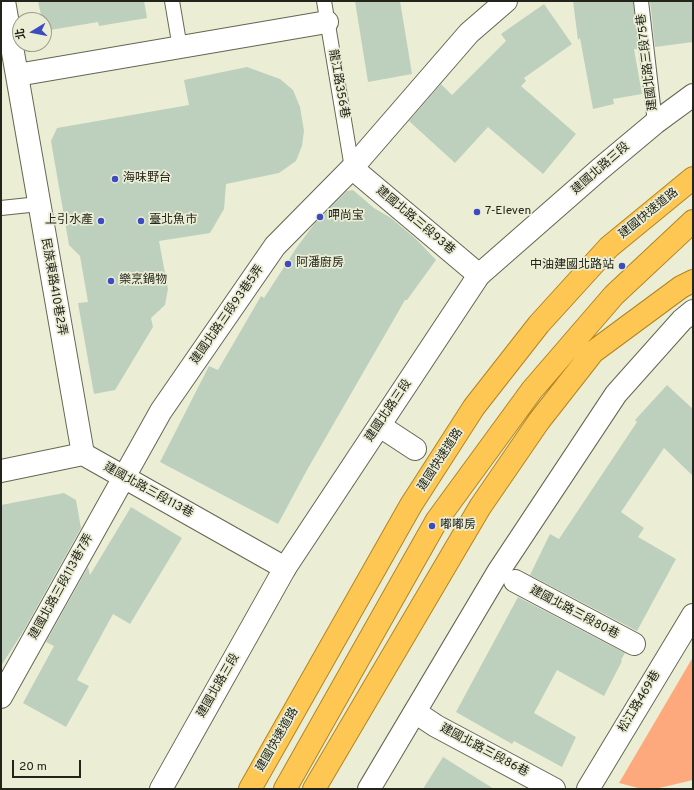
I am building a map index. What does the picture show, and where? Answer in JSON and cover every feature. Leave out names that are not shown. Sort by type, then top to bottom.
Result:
[{"type":"highway","name":"建國快速道路","points":[[250,789],[411,505],[474,407],[539,324],[609,247],[693,178]]},
{"type":"highway","points":[[285,789],[437,520],[532,390],[614,295],[693,221]]},
{"type":"highway","points":[[314,789],[480,507],[539,420],[593,352],[681,287],[693,282]]},
{"type":"street","name":"民族東路410巷2弄","points":[[4,1],[83,454]]},
{"type":"street","name":"建國北路三段93巷5弄","points":[[124,477],[161,411],[275,246],[352,168],[469,33],[499,4]]},
{"type":"street","points":[[17,75],[180,48],[325,11]]},
{"type":"street","name":"建國北路三段","points":[[161,789],[285,568],[479,275],[656,123],[693,95]]},
{"type":"street","name":"建國北路三段93巷","points":[[352,168],[479,275]]},
{"type":"street","points":[[369,789],[498,572],[616,394],[682,320],[693,311]]},
{"type":"street","points":[[380,426],[415,449]]},
{"type":"street","points":[[1,471],[83,454]]},
{"type":"street","name":"建國北路三段113巷","points":[[83,454],[285,568]]},
{"type":"street","name":"建國北路三段113巷7弄","points":[[1,697],[124,477]]},
{"type":"street","name":"建國北路三段80巷","points":[[515,581],[634,644]]},
{"type":"street","name":"松江路469巷","points":[[588,789],[693,615]]},
{"type":"street","name":"建國北路三段86巷","points":[[415,712],[436,726],[554,789]]},
{"type":"lane","points":[[172,1],[180,48]]},
{"type":"lane","name":"建國北路三段75巷","points":[[641,1],[656,123]]},
{"type":"lane","name":"龍江路356巷","points":[[325,11],[352,168]]},
{"type":"lane","points":[[1,208],[39,204]]},
{"type":"shaded area","points":[[693,657],[693,780],[655,789],[642,789],[619,783]]},
{"type":"building","points":[[38,1],[144,1],[147,18],[99,26],[98,22],[52,30],[52,12],[40,12]]},
{"type":"building","points":[[355,1],[400,1],[412,74],[368,82]]},
{"type":"building","points":[[573,1],[633,1],[638,49],[634,49],[642,94],[613,99],[614,104],[593,109],[580,38],[578,40]]},
{"type":"building","points":[[650,1],[693,1],[693,42],[655,47]]},
{"type":"building","points":[[544,4],[572,44],[524,78],[526,81],[521,86],[576,134],[543,174],[488,127],[455,163],[409,121],[441,84],[452,95],[506,41],[501,34]]},
{"type":"building","name":"臺北魚市","points":[[247,67],[280,79],[293,90],[300,107],[304,131],[302,146],[296,161],[279,173],[226,184],[224,209],[210,233],[159,241],[168,289],[165,305],[151,318],[153,327],[115,390],[94,394],[78,303],[88,302],[80,256],[69,245],[51,141],[57,128],[189,105],[184,80]]},
{"type":"building","points":[[353,190],[374,208],[391,218],[416,239],[436,260],[407,300],[405,300],[307,470],[278,524],[160,462],[209,366],[218,370],[261,296],[264,298],[297,247],[315,223],[347,191]]},
{"type":"building","points":[[667,385],[693,409],[693,476],[664,448],[621,512],[644,528],[638,537],[676,559],[637,631],[530,575],[550,534],[559,539],[637,422],[635,420]]},
{"type":"building","points":[[64,493],[76,500],[81,528],[24,630],[1,666],[1,505]]},
{"type":"building","points":[[131,507],[182,538],[130,624],[113,614],[77,680],[89,686],[66,727],[23,703],[54,646],[46,642],[88,567],[90,575]]},
{"type":"building","points":[[518,597],[625,653],[604,696],[557,670],[534,713],[576,737],[562,767],[514,741],[512,744],[456,712]]},
{"type":"building","points":[[443,757],[494,789],[423,789]]},
{"type":"place","name":"海味野台","points":[[115,179]]},
{"type":"place","name":"7-Eleven","points":[[477,212]]},
{"type":"place","name":"呷尚宝","points":[[320,217]]},
{"type":"place","name":"上引水產","points":[[101,221]]},
{"type":"place","name":"臺北魚市","points":[[141,221]]},
{"type":"place","name":"阿潘廚房","points":[[288,264]]},
{"type":"place","name":"中油建國北路站","points":[[622,266]]},
{"type":"place","name":"樂烹鍋物","points":[[111,281]]},
{"type":"place","name":"嘟嘟房","points":[[432,526]]}]
